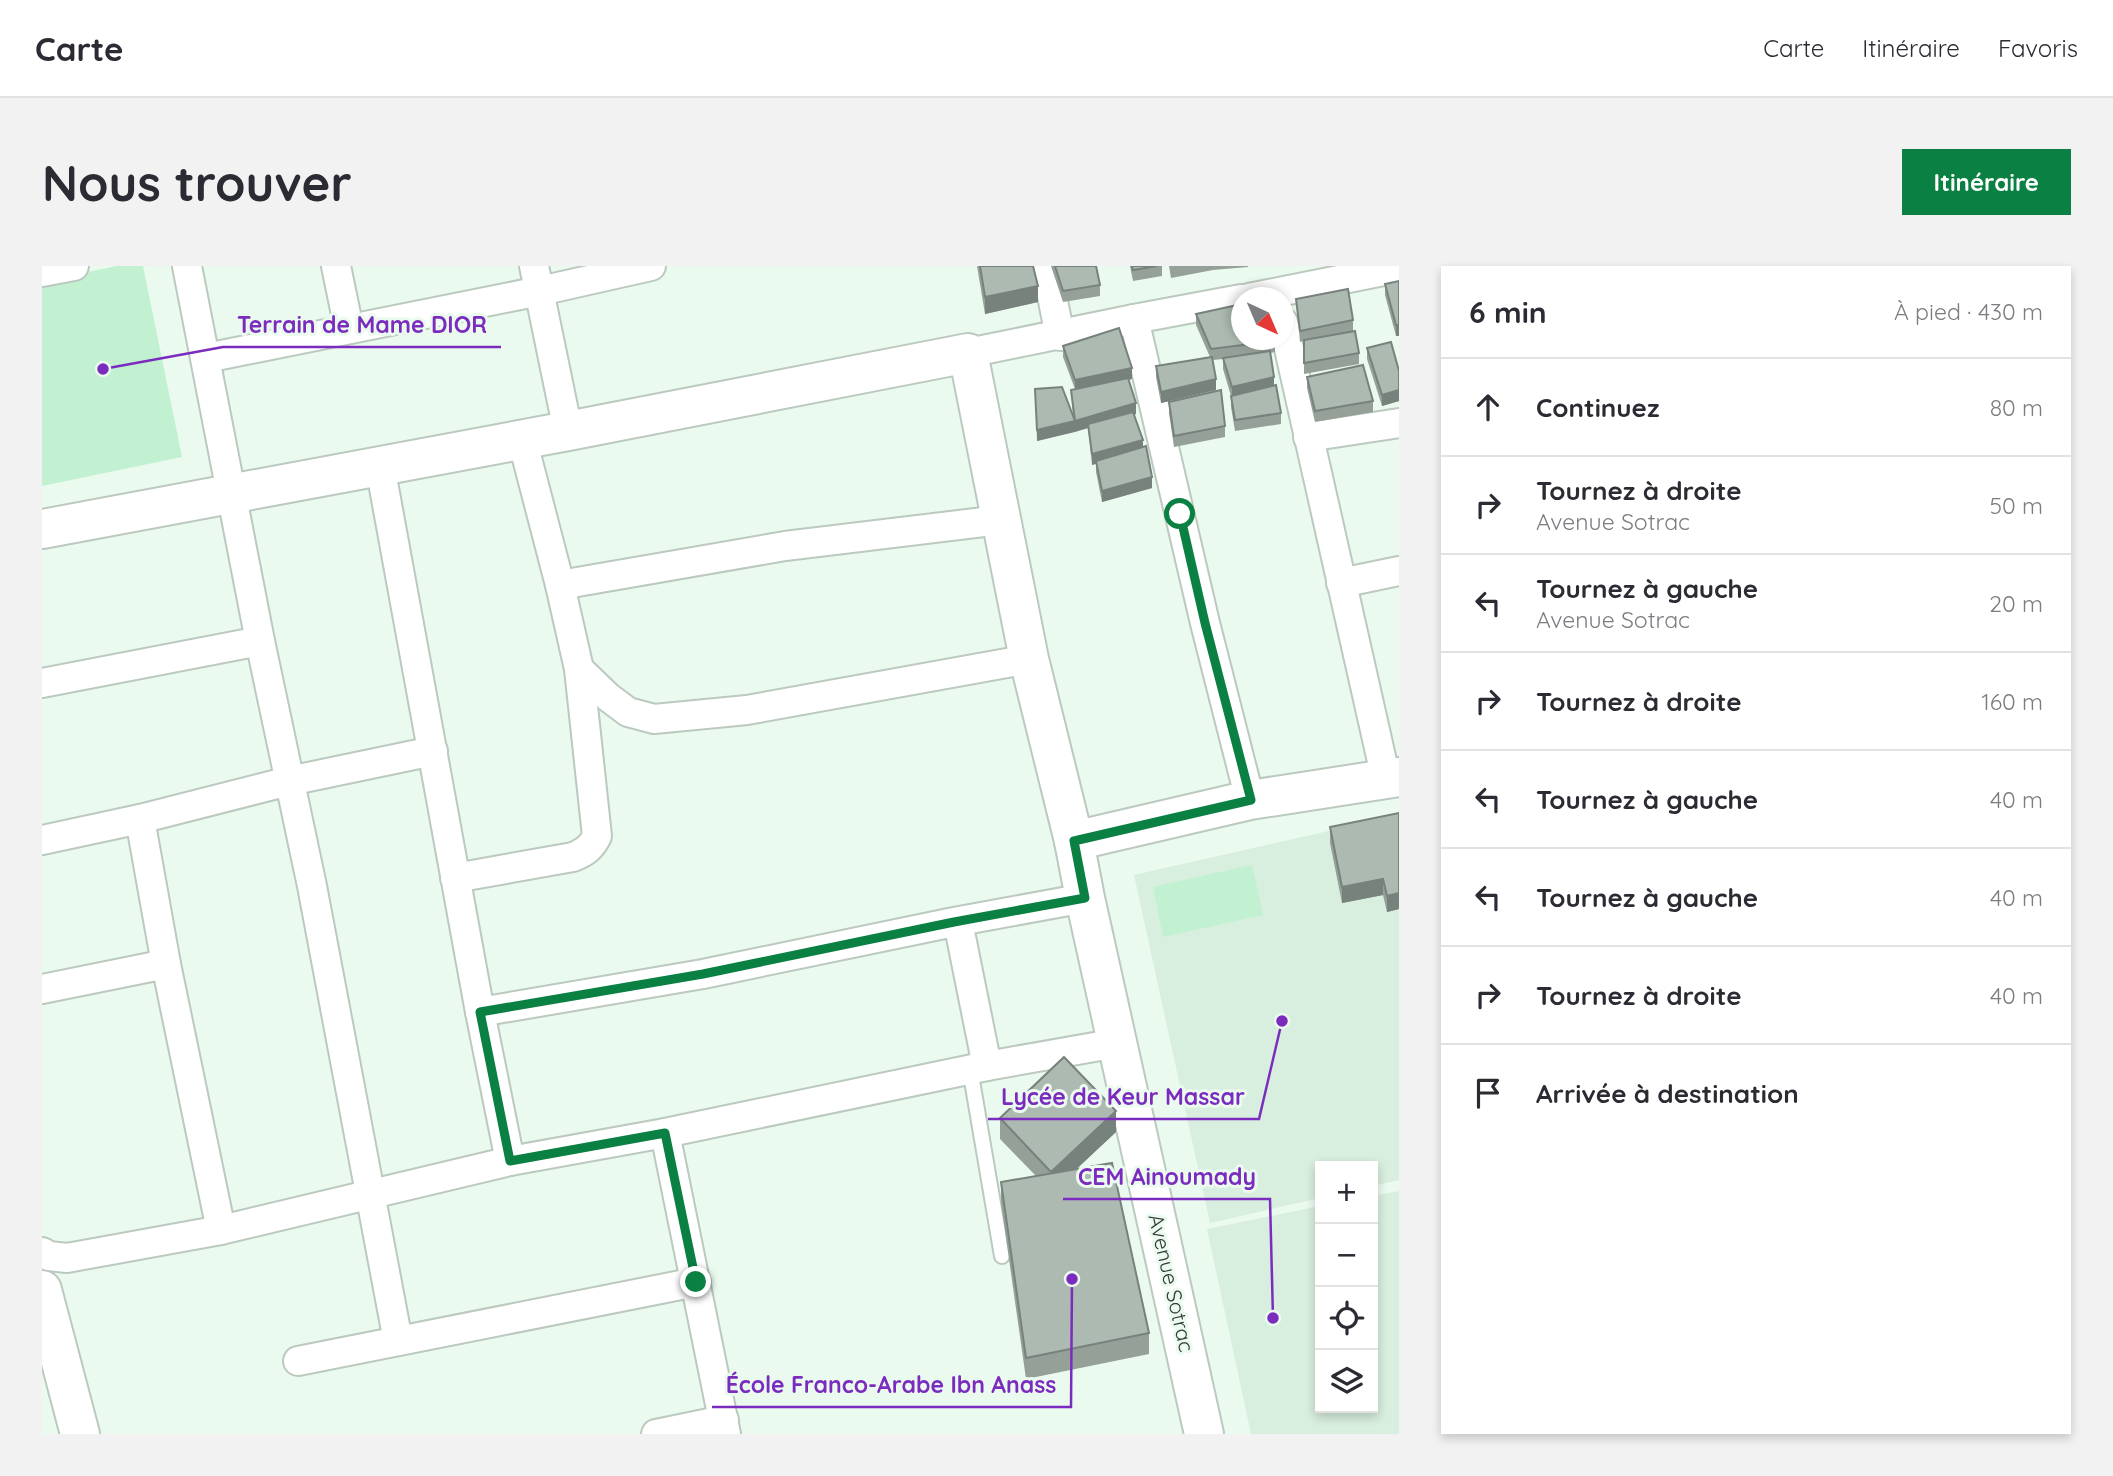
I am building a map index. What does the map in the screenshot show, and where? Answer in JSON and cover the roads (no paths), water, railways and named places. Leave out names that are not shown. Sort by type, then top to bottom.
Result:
[{"type":"street","points":[[42,272],[74,266]]},
{"type":"street","points":[[187,266],[260,641],[312,886],[398,1341]]},
{"type":"street","points":[[336,266],[349,330]]},
{"type":"street","points":[[206,358],[349,330],[537,279],[651,266]]},
{"type":"street","points":[[1046,266],[1060,335]]},
{"type":"street","points":[[1294,289],[1335,273],[1399,268]]},
{"type":"street","points":[[537,279],[568,431]]},
{"type":"street","points":[[42,529],[568,431],[1231,301]]},
{"type":"street","points":[[1133,319],[1205,623],[1251,800]]},
{"type":"street","points":[[1074,841],[1251,800],[1392,778],[1341,583],[1289,350]]},
{"type":"street","name":"Avenue Sotrac","points":[[968,353],[1029,659],[1074,841],[1204,1434]]},
{"type":"street","points":[[1308,437],[1399,423]]},
{"type":"street","points":[[455,878],[573,857],[586,851],[597,836],[579,669],[522,439]]},
{"type":"street","points":[[380,466],[510,1161]]},
{"type":"street","points":[[560,585],[785,546],[1000,520]]},
{"type":"street","points":[[1341,583],[1399,571]]},
{"type":"street","points":[[42,684],[260,641]]},
{"type":"street","points":[[579,669],[628,712],[654,719],[747,710],[1029,659]]},
{"type":"street","points":[[42,840],[140,819],[289,781],[433,751]]},
{"type":"street","points":[[140,819],[166,964],[221,1230]]},
{"type":"street","points":[[480,1012],[703,974],[1085,898]]},
{"type":"street","points":[[958,922],[978,1068]]},
{"type":"street","points":[[42,989],[166,964]]},
{"type":"street","points":[[42,1252],[49,1256],[67,1258],[221,1230],[510,1161],[665,1133],[1117,1042]]},
{"type":"street","points":[[656,1434],[725,1427],[665,1133]]},
{"type":"street","points":[[298,1361],[696,1282]]},
{"type":"street","points":[[42,1290],[47,1330],[80,1434]]},
{"type":"lane","points":[[978,1068],[1002,1256]]},
{"type":"place","name":"Terrain de Mame DIOR","points":[[103,369]]},
{"type":"place","name":"Lycée de Keur Massar","points":[[1282,1021]]},
{"type":"place","name":"École Franco-Arabe Ibn Anass","points":[[1072,1279]]},
{"type":"place","name":"CEM Ainoumady","points":[[1273,1318]]}]
